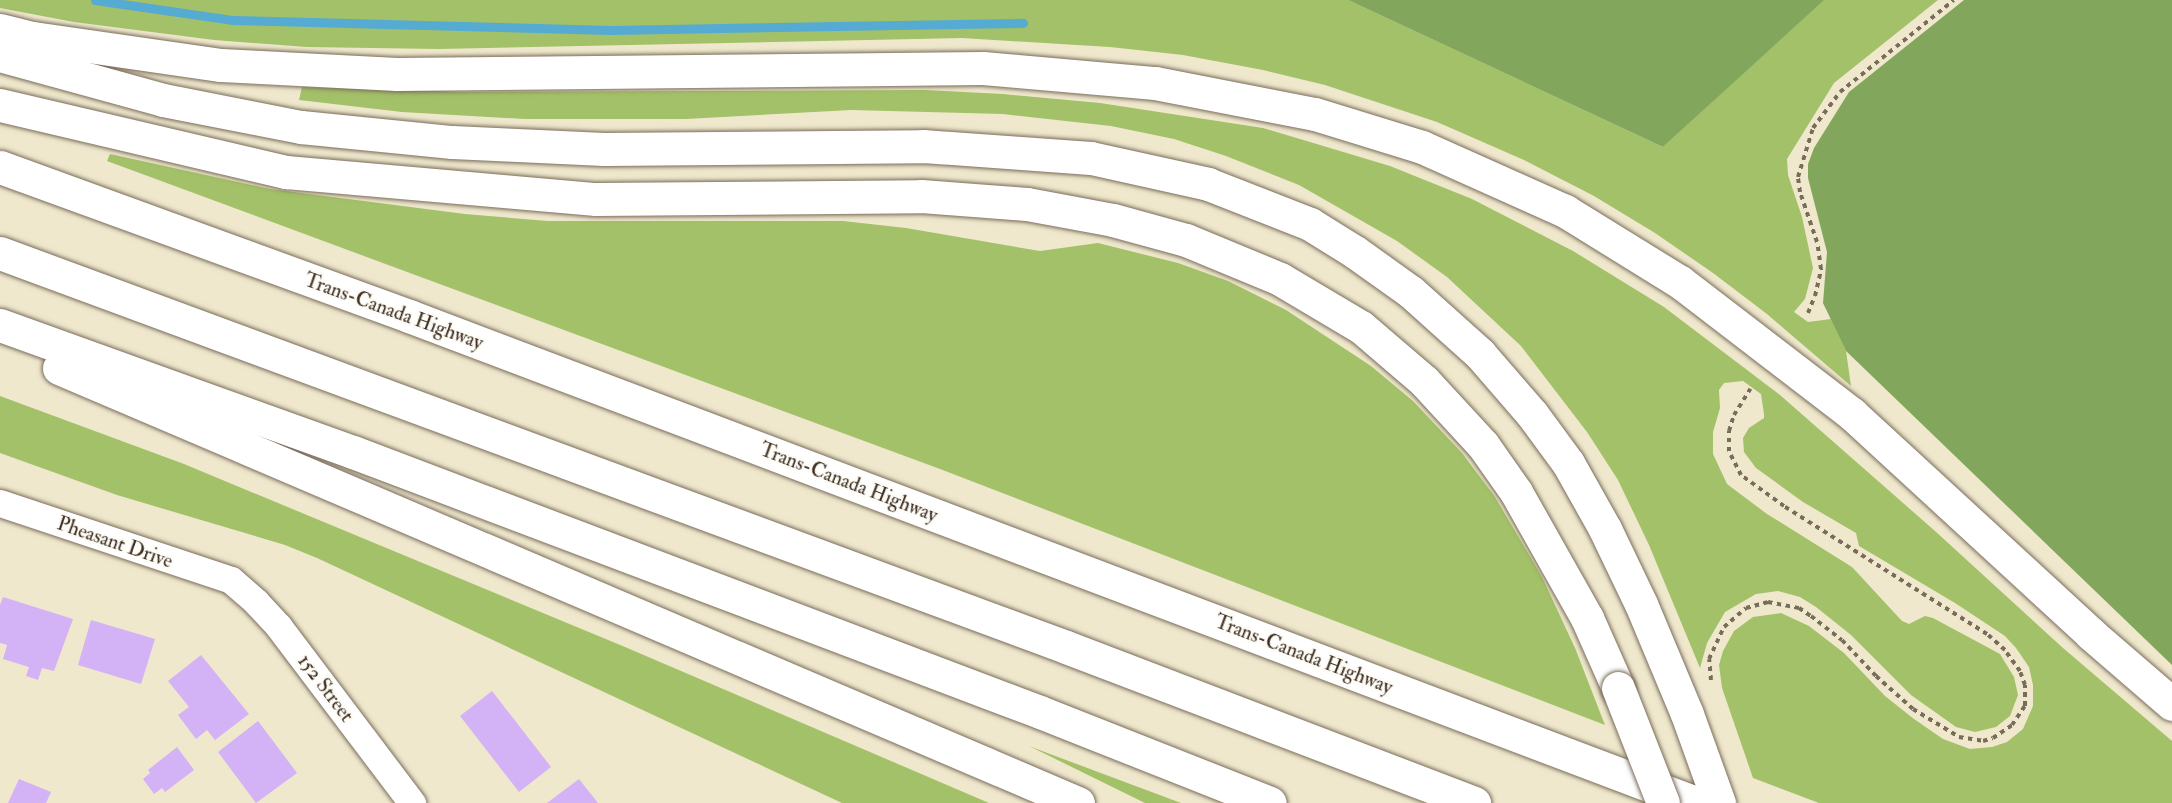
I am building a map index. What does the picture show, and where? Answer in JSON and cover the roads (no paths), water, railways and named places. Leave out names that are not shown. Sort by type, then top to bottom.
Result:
[{"type":"highway","points":[[0,30],[33,39],[220,65],[396,74],[984,68],[1155,83],[1325,117],[1422,147],[1565,211],[1680,282],[1852,414],[2091,634],[2172,704]]},
{"type":"highway","points":[[0,55],[163,100],[301,127],[452,142],[604,149],[923,146],[999,149],[1091,158],[1208,184],[1310,224],[1355,252],[1411,292],[1480,354],[1532,414],[1568,463],[1605,529],[1636,593],[1687,714],[1719,803]]},
{"type":"highway","points":[[0,105],[286,172],[596,199],[921,196],[1027,204],[1113,220],[1186,240],[1280,279],[1361,327],[1424,381],[1483,445],[1516,492],[1587,618],[1618,688],[1663,803]]},
{"type":"highway","name":"Trans-Canada Highway","points":[[0,167],[442,328],[1696,803]]},
{"type":"highway","points":[[0,253],[1066,647],[1474,803]]},
{"type":"highway","points":[[0,325],[353,452],[1040,712],[1270,803]]},
{"type":"highway","points":[[0,342],[1078,803]]},
{"type":"street","name":"Pheasant Drive","points":[[0,503],[231,580]]},
{"type":"street","name":"152 Street","points":[[231,580],[279,627],[412,803]]},
{"type":"waterway","points":[[95,0],[232,20],[611,30],[1023,23]]}]
